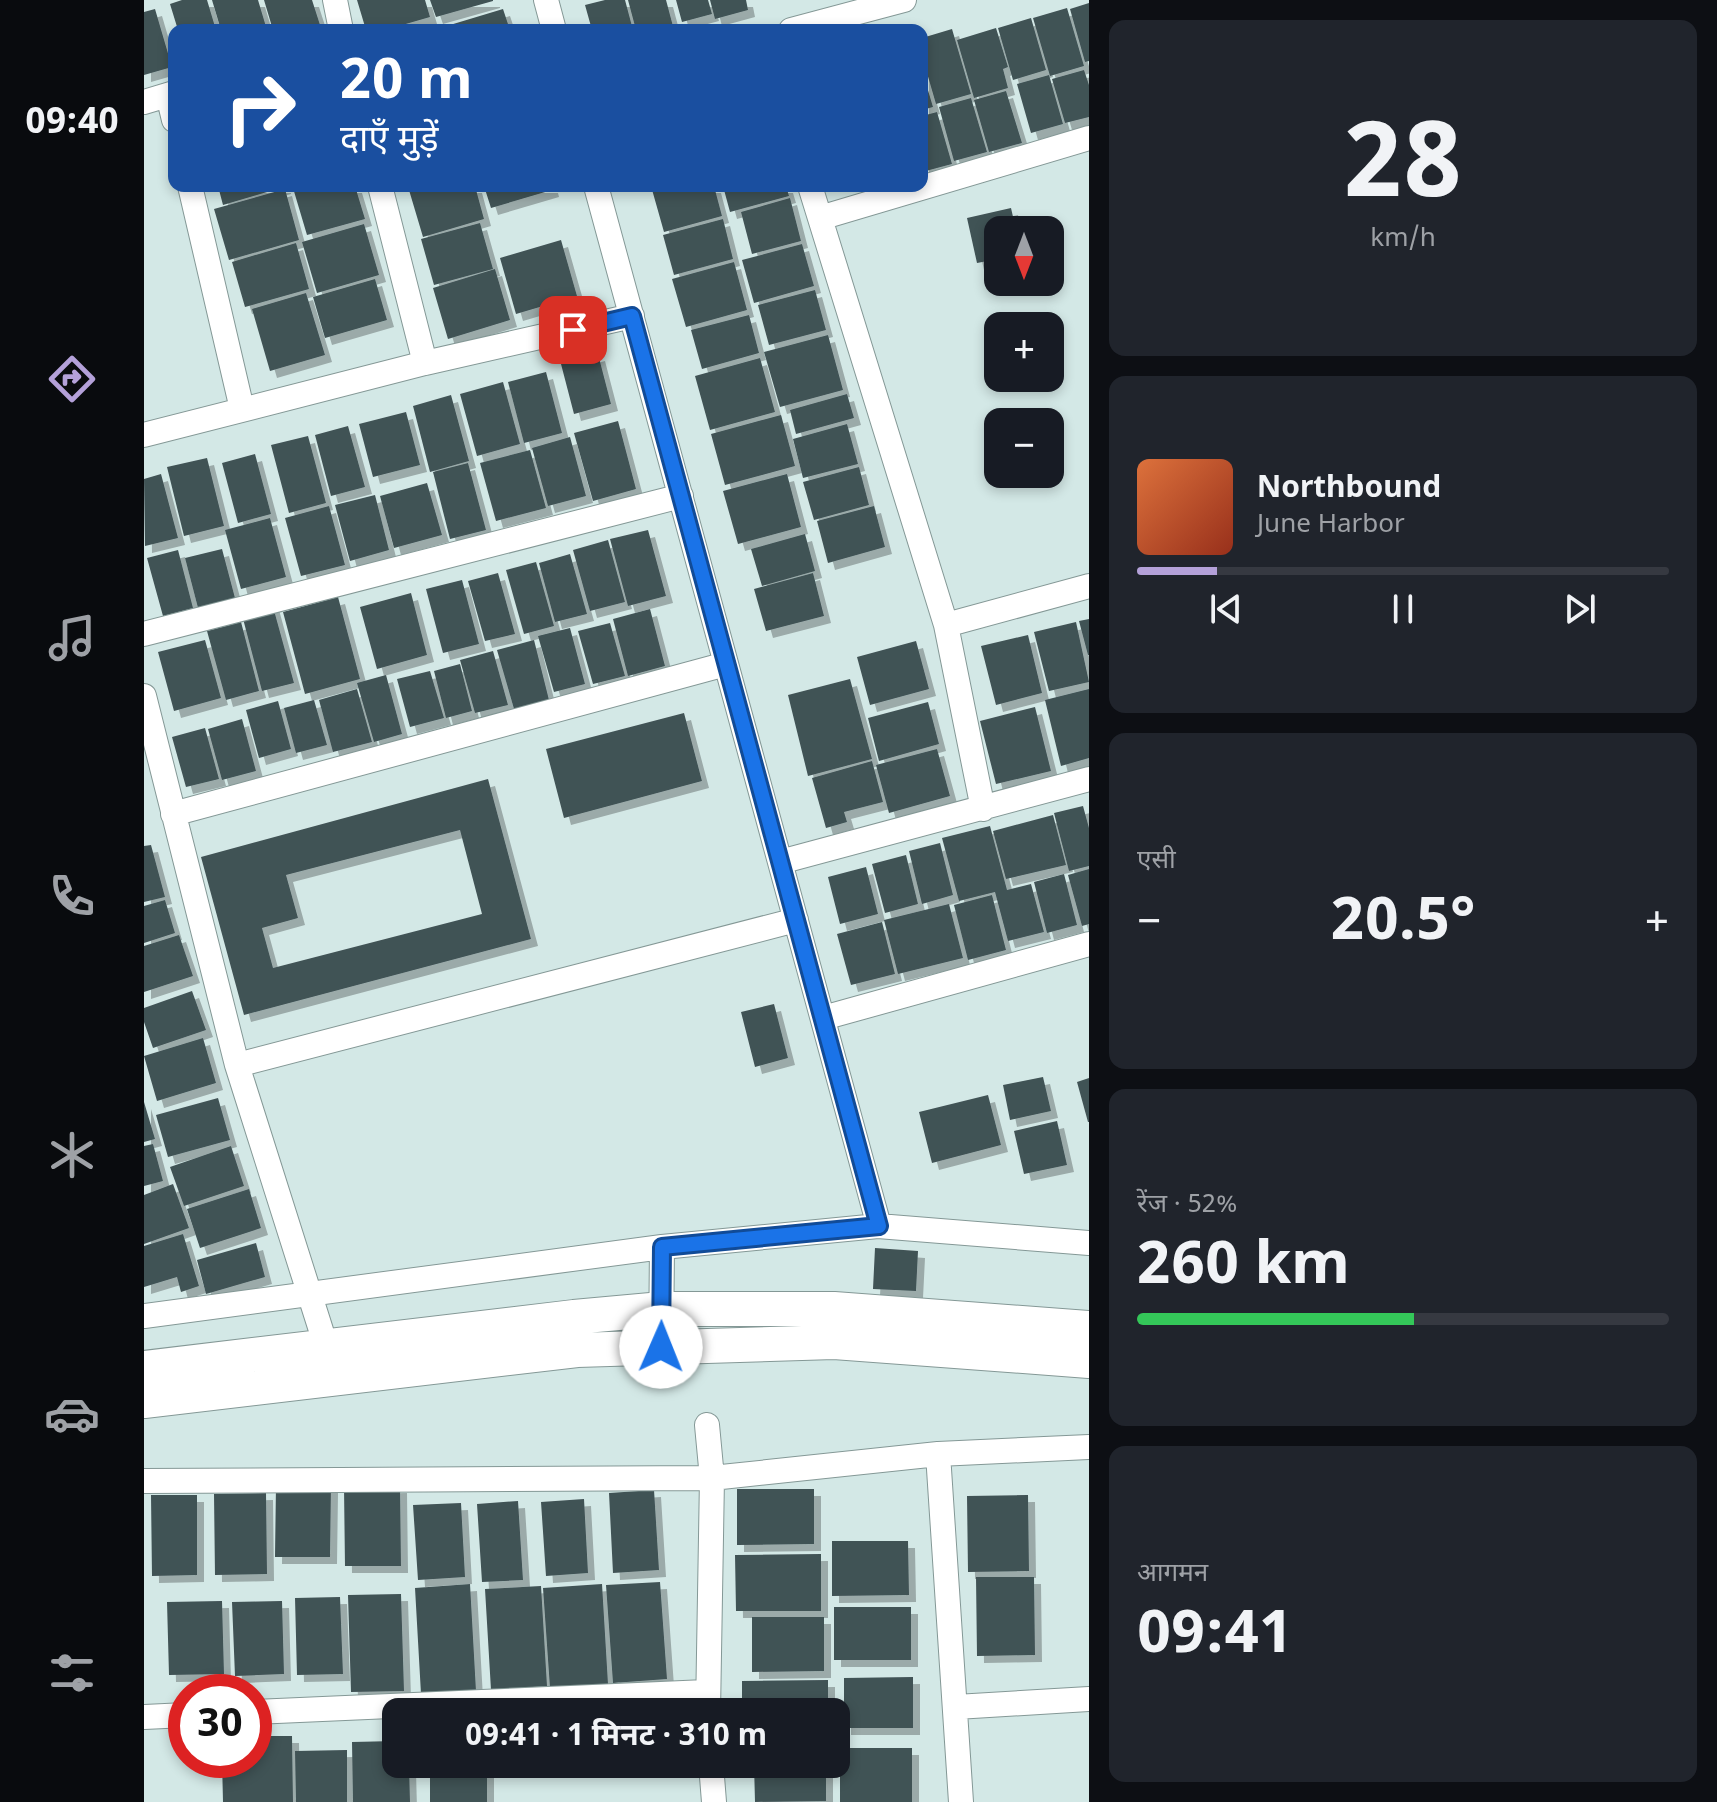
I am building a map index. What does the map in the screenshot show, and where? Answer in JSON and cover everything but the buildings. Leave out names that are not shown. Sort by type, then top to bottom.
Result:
[{"type":"main road","points":[[144,1368],[662,1309],[834,1309],[1089,1328]]},
{"type":"main road","points":[[144,1401],[577,1350],[834,1342],[1089,1361]]},
{"type":"street","points":[[335,0],[340,24]]},
{"type":"street","points":[[546,0],[552,24]]},
{"type":"street","points":[[814,24],[904,0]]},
{"type":"street","points":[[144,102],[168,95]]},
{"type":"street","points":[[928,186],[1089,138]]},
{"type":"street","points":[[191,192],[242,409]]},
{"type":"street","points":[[382,192],[425,363]]},
{"type":"street","points":[[598,192],[879,1226]]},
{"type":"street","points":[[812,192],[946,625],[983,809]]},
{"type":"street","points":[[820,218],[907,192]]},
{"type":"street","points":[[144,435],[425,363],[632,316]]},
{"type":"street","points":[[144,634],[681,496]]},
{"type":"street","points":[[946,625],[1089,586]]},
{"type":"street","points":[[173,814],[726,664]]},
{"type":"street","points":[[144,696],[237,1065],[326,1346]]},
{"type":"street","points":[[780,862],[1089,779]]},
{"type":"street","points":[[237,1065],[796,920]]},
{"type":"street","points":[[823,1018],[1089,944]]},
{"type":"street","points":[[144,1316],[662,1247],[879,1226],[1089,1243]]},
{"type":"street","points":[[661,1347],[662,1247]]},
{"type":"street","points":[[707,1425],[712,1478],[707,1698]]},
{"type":"street","points":[[144,1481],[712,1478],[938,1454],[1089,1447]]},
{"type":"street","points":[[938,1454],[961,1802]]},
{"type":"street","points":[[956,1707],[1089,1699]]},
{"type":"street","points":[[272,1712],[382,1709]]},
{"type":"street","points":[[144,1717],[168,1716]]},
{"type":"street","points":[[712,1778],[714,1802]]},
{"type":"route","points":[[573,330],[632,316],[879,1226],[662,1247],[661,1347]]}]
